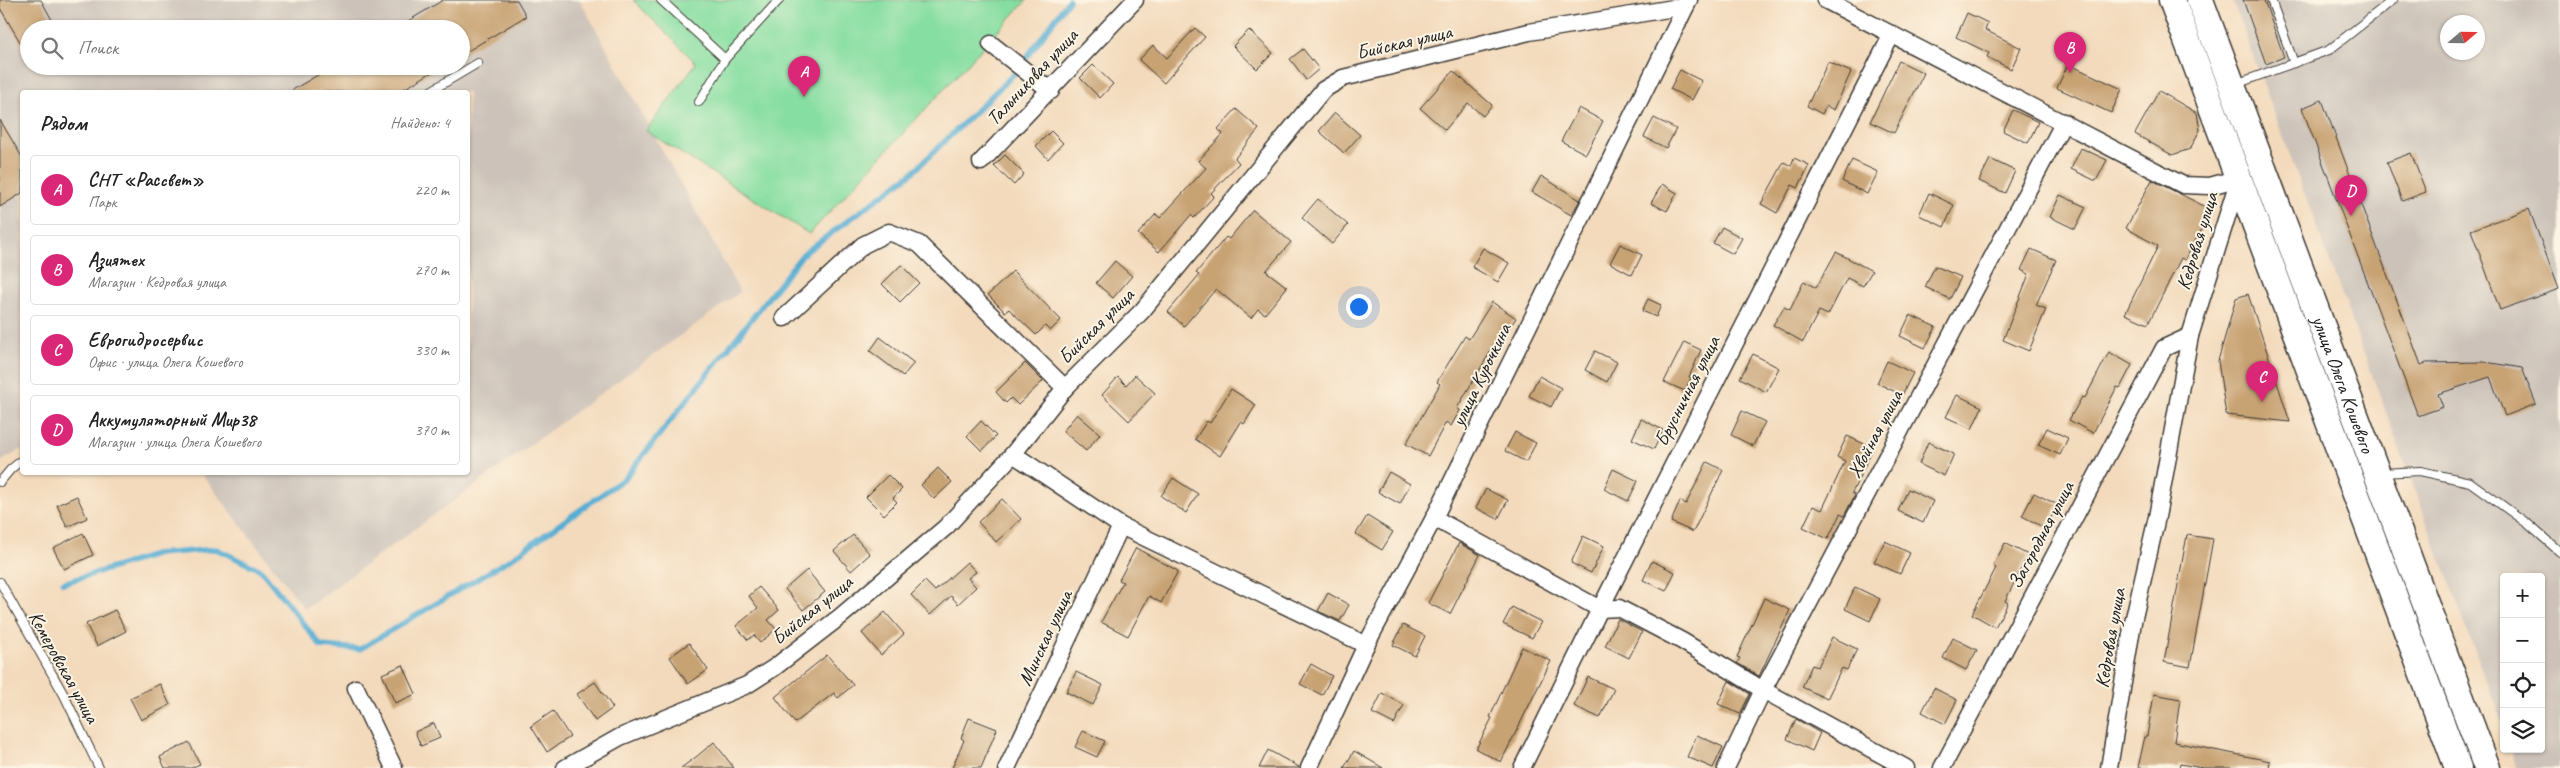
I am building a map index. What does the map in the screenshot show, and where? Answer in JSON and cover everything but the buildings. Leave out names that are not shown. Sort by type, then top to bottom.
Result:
[{"type":"main road","name":"улица Олега Кошевого","points":[[2172,0],[2458,768]]},
{"type":"main road","name":"улица Олега Кошевого","points":[[2200,0],[2487,768]]},
{"type":"main road","points":[[2441,724],[2449,768]]},
{"type":"street","name":"Тальниковая улица","points":[[981,162],[1051,91],[1082,55],[1135,0]]},
{"type":"street","name":"Кедровая улица","points":[[1825,0],[2183,185],[2210,186],[2239,178]]},
{"type":"street","name":"Бийская улица","points":[[565,768],[620,738],[747,684],[775,667],[842,616],[946,527],[1013,454],[1065,388],[1142,311],[1323,90],[1343,78],[1529,32],[1687,3]]},
{"type":"street","name":"улица Курочкина","points":[[1309,768],[1366,645],[1434,518],[1687,3]]},
{"type":"street","name":"Брусничная улица","points":[[1522,768],[1600,609],[1892,34]]},
{"type":"street","points":[[991,44],[1051,91]]},
{"type":"street","name":"Хвойная улица","points":[[1726,768],[1763,690],[2064,122]]},
{"type":"street","name":"Кедровая улица","points":[[2109,768],[2133,622],[2157,517],[2190,336],[2239,178]]},
{"type":"street","points":[[784,318],[863,245],[889,232],[919,244],[1065,388]]},
{"type":"street","name":"Загородная улица","points":[[1942,768],[2164,348],[2190,336]]},
{"type":"street","points":[[1013,454],[1121,526],[1366,645]]},
{"type":"street","points":[[1434,518],[1600,609],[1619,608],[1682,641],[1763,690],[1906,768]]},
{"type":"street","name":"Минская улица","points":[[1007,768],[1121,526]]},
{"type":"street","points":[[356,688],[394,768]]},
{"type":"lane","points":[[661,0],[725,59]]},
{"type":"lane","points":[[700,102],[725,59],[779,0]]},
{"type":"lane","points":[[2271,0],[2294,63]]},
{"type":"lane","points":[[2232,86],[2329,50],[2393,0]]},
{"type":"lane","points":[[470,68],[478,63]]},
{"type":"lane","points":[[432,90],[458,75]]},
{"type":"lane","points":[[0,482],[20,462]]},
{"type":"lane","points":[[2377,473],[2420,471],[2470,482],[2528,524],[2560,552]]},
{"type":"lane","name":"Кемеровская улица","points":[[0,582],[64,695],[99,768]]},
{"type":"shaded area","points":[[0,0],[580,0],[740,292],[305,609],[203,475],[470,475],[470,90],[20,90],[20,450],[0,462]]},
{"type":"shaded area","points":[[2232,0],[2560,0],[2560,768],[2518,768],[2512,753],[2545,753],[2545,573],[2500,573],[2500,718]]},
{"type":"green space","points":[[633,0],[1027,0],[809,234],[646,131],[696,63]]},
{"type":"waterway","points":[[63,583],[158,554],[216,549],[261,570],[321,646],[360,649],[512,558],[625,478],[803,254],[912,173],[1016,72],[1069,0]]},
{"type":"place","name":"Азиятех","points":[[2070,73]]},
{"type":"place","name":"СНТ «Рассвет»","points":[[804,97]]},
{"type":"place","name":"Аккумуляторный Мир38","points":[[2351,216]]},
{"type":"place","name":"Еврогидросервис","points":[[2262,402]]}]
